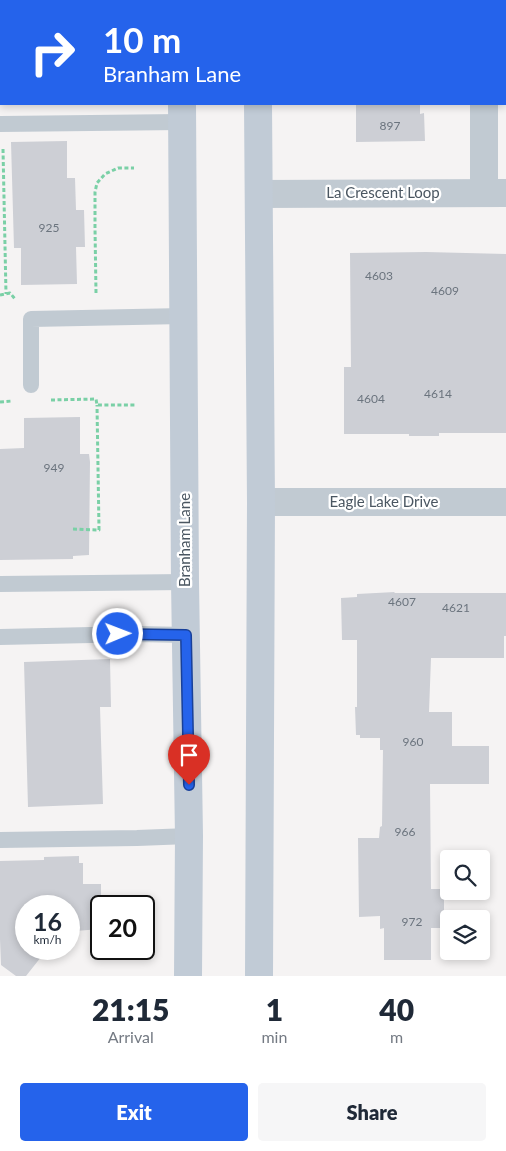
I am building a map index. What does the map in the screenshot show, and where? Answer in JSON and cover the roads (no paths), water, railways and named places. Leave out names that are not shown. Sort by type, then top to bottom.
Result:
[{"type":"main road","points":[[258,105],[261,502],[259,976]]},
{"type":"main road","name":"Branham Lane","points":[[182,113],[185,582],[189,836],[188,976]]},
{"type":"street","points":[[484,105],[495,193]]},
{"type":"street","name":"La Crescent Loop","points":[[259,194],[495,193]]},
{"type":"street","name":"Eagle Lake Drive","points":[[261,502],[506,502]]},
{"type":"lane","points":[[0,124],[182,113]]},
{"type":"lane","points":[[32,385],[31,319],[184,316]]},
{"type":"lane","points":[[0,584],[185,582]]},
{"type":"lane","points":[[0,637],[137,634],[186,635]]},
{"type":"lane","points":[[0,840],[189,836]]}]
